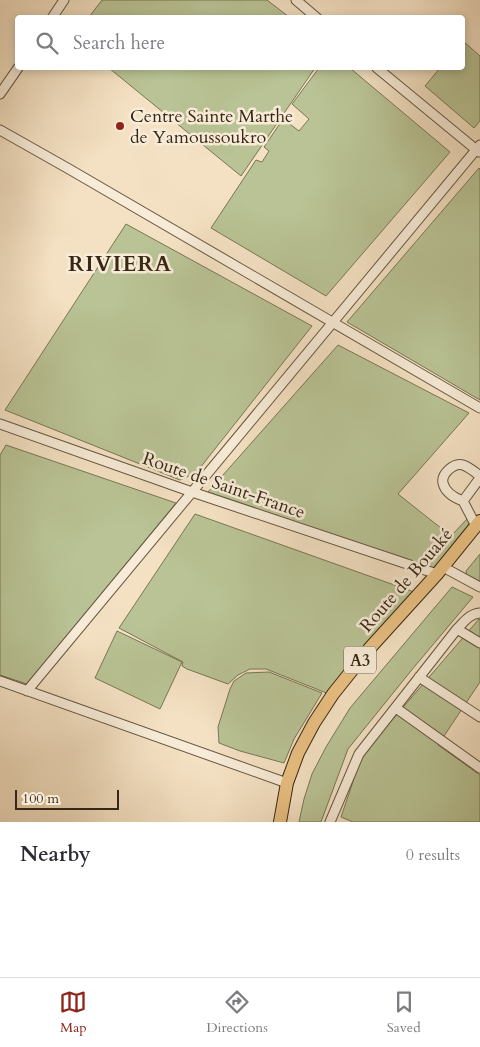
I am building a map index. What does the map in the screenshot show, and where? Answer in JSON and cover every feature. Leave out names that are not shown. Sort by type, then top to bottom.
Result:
[{"type":"highway","name":"Route de Bouaké","points":[[280,822],[287,784],[298,752],[333,694],[369,649],[440,570],[478,523]]},
{"type":"street","points":[[54,15],[64,0]]},
{"type":"street","points":[[296,0],[314,15]]},
{"type":"street","points":[[0,94],[17,70]]},
{"type":"street","points":[[27,691],[479,149],[380,70]]},
{"type":"street","points":[[0,130],[480,408]]},
{"type":"street","name":"Route de Saint-France","points":[[0,424],[192,492],[440,570],[480,587]]},
{"type":"street","points":[[463,501],[480,477],[463,465],[457,464],[443,477],[442,482],[448,491],[463,501],[478,523]]},
{"type":"street","points":[[330,822],[359,754],[457,629],[469,616],[480,613]]},
{"type":"street","points":[[457,629],[480,643]]},
{"type":"street","points":[[420,677],[480,717]]},
{"type":"street","points":[[0,682],[287,784]]},
{"type":"street","points":[[396,708],[480,768]]},
{"type":"green space","points":[[102,0],[267,0],[286,15],[91,15]]},
{"type":"green space","points":[[465,43],[480,56],[480,121],[474,128],[425,86],[438,70],[465,70]]},
{"type":"green space","points":[[111,70],[314,70],[241,176]]},
{"type":"green space","points":[[318,70],[352,70],[450,152],[326,296],[211,228],[256,160],[262,162],[269,151],[264,147],[283,119],[299,131],[309,119],[292,104]]},
{"type":"green space","points":[[480,169],[480,400],[347,322]]},
{"type":"green space","points":[[126,224],[312,326],[196,473],[180,480],[5,410]]},
{"type":"green space","points":[[338,345],[469,413],[398,494],[451,536],[467,519],[474,526],[437,572],[208,492]]},
{"type":"green space","points":[[6,445],[176,503],[27,684],[0,675],[0,455]]},
{"type":"green space","points":[[195,514],[414,592],[329,694],[266,669],[250,669],[238,675],[228,684],[187,669],[182,666],[183,662],[119,628]]},
{"type":"green space","points":[[480,554],[480,583],[469,577],[466,571]]},
{"type":"green space","points":[[452,587],[473,597],[348,749],[321,822],[299,822],[312,774],[350,708]]},
{"type":"green space","points":[[479,619],[480,682],[438,745],[480,775],[480,822],[353,822],[341,817],[362,755]]},
{"type":"green space","points":[[117,631],[182,662],[160,709],[95,678]]},
{"type":"green space","points":[[269,672],[322,693],[294,739],[284,763],[219,743],[218,727],[234,681],[246,673]]},
{"type":"place","name":"Centre Sainte Marthe de Yamoussoukro","points":[[120,126]]},
{"type":"district","name":"RIVIERA","points":[[120,263]]}]
